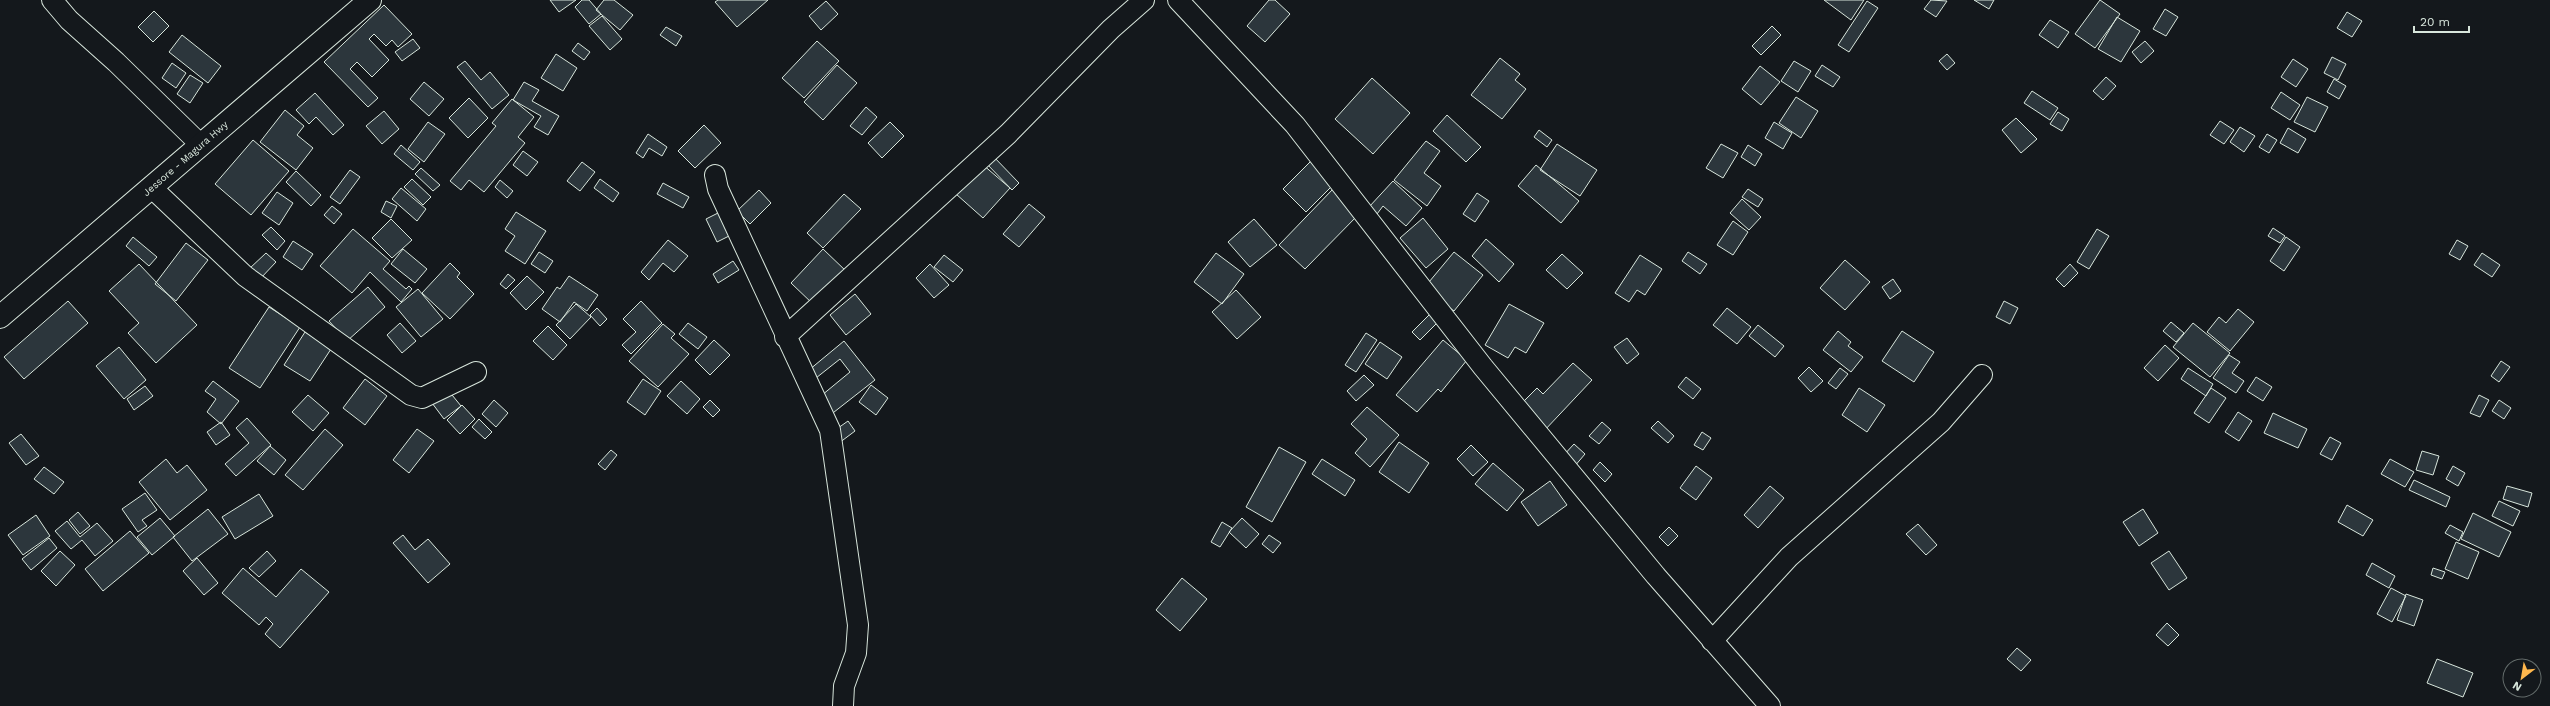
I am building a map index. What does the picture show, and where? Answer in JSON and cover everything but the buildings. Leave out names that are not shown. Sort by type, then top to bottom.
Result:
[{"type":"highway","name":"Jessore - Magura Hwy","points":[[0,317],[370,0]]},
{"type":"street","points":[[52,0],[69,20],[116,62],[201,145]]},
{"type":"street","points":[[785,337],[1008,134],[1111,29],[1144,0]]},
{"type":"street","points":[[1178,0],[1295,125],[1483,367],[1656,576],[1770,706]]},
{"type":"street","points":[[715,175],[718,189],[785,337],[830,430],[858,625],[856,653],[844,686],[843,706]]},
{"type":"street","points":[[151,187],[245,276],[411,395],[422,398],[476,372]]},
{"type":"street","points":[[1712,641],[1789,557],[1941,422],[1982,375]]}]
